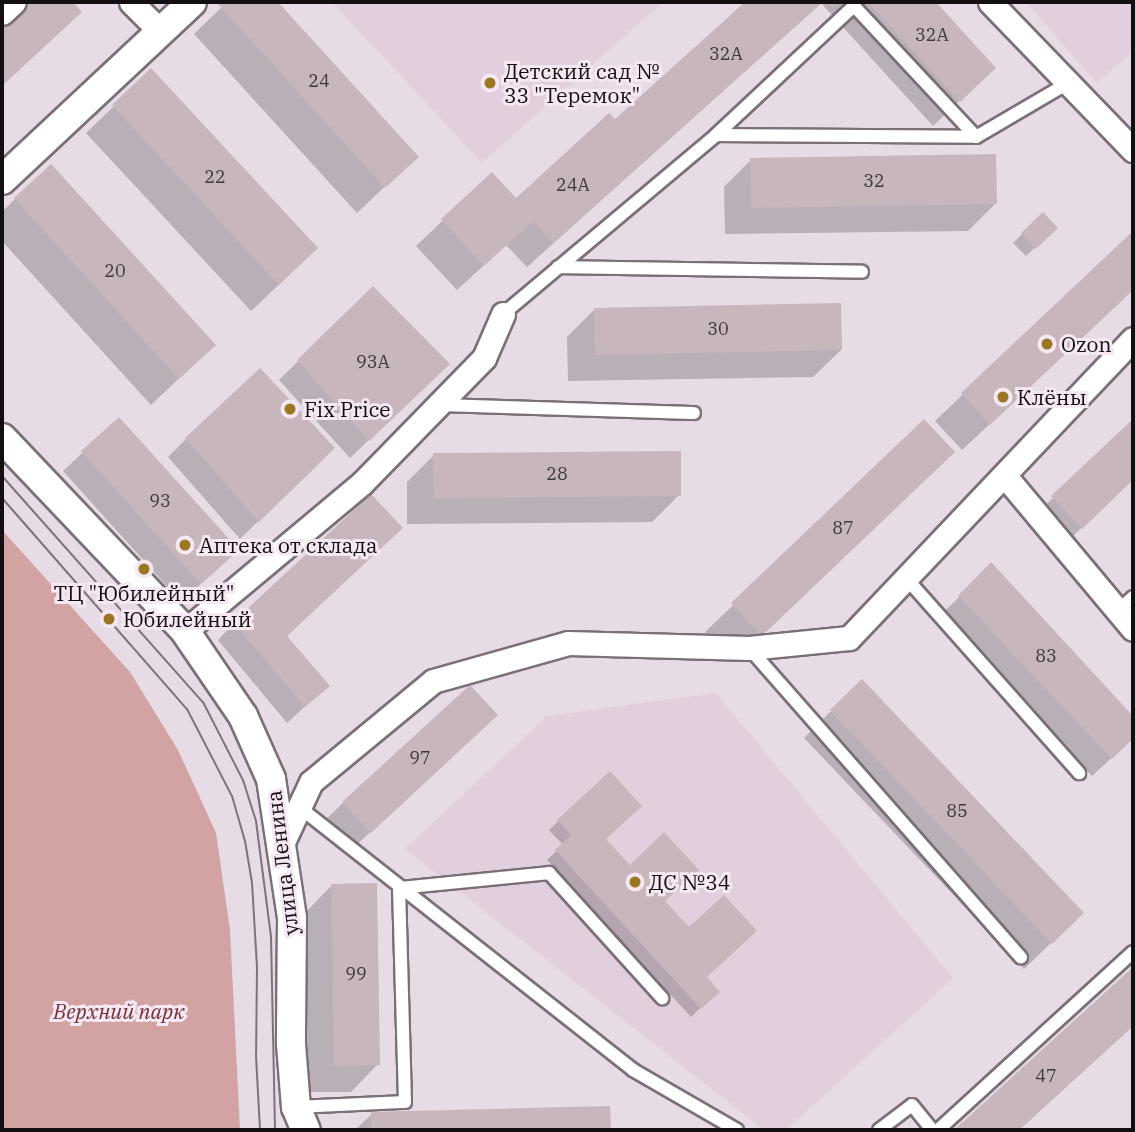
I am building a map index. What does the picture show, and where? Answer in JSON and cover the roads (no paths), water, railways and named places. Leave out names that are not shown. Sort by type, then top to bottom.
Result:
[{"type":"street","points":[[2,12],[14,2]]},
{"type":"street","points":[[131,2],[165,26]]},
{"type":"street","points":[[2,180],[192,2]]},
{"type":"street","points":[[990,2],[1133,150]]},
{"type":"street","points":[[185,631],[362,483],[484,358],[503,314]]},
{"type":"street","points":[[283,842],[311,782],[433,681],[569,643],[749,648],[849,638],[1133,339]]},
{"type":"street","name":"улица Ленина","points":[[2,438],[185,631],[243,716],[271,779],[283,842],[292,918],[291,1044],[301,1119]]},
{"type":"street","points":[[1005,476],[1126,604],[1133,629]]},
{"type":"lane","points":[[503,314],[716,135],[854,6],[976,137]]},
{"type":"lane","points":[[716,135],[976,137],[1068,83]]},
{"type":"lane","points":[[558,267],[862,272]]},
{"type":"lane","points":[[439,405],[694,413]]},
{"type":"lane","points":[[906,578],[1079,773]]},
{"type":"lane","points":[[749,648],[1021,958]]},
{"type":"lane","points":[[299,807],[633,1070],[737,1130]]},
{"type":"lane","points":[[399,888],[549,873],[663,998]]},
{"type":"lane","points":[[301,1119],[405,1102],[399,888]]},
{"type":"lane","points":[[939,1130],[1133,952]]},
{"type":"lane","points":[[879,1130],[912,1105],[932,1130]]},
{"type":"tram line","points":[[2,476],[203,702],[243,780],[256,821],[271,937],[275,1130]]},
{"type":"tram line","points":[[2,498],[187,709],[232,796],[245,841],[252,883],[257,967],[256,1056],[260,1130]]},
{"type":"place","name":"Детский сад № 33 \"Теремок\"","points":[[490,83]]},
{"type":"place","name":"Ozon","points":[[1047,344]]},
{"type":"place","name":"Клёны","points":[[1003,397]]},
{"type":"place","name":"Fix Price","points":[[290,409]]},
{"type":"place","name":"Аптека от склада","points":[[185,545]]},
{"type":"place","name":"ТЦ \"Юбилейный\"","points":[[144,569]]},
{"type":"place","name":"Юбилейный","points":[[109,619]]},
{"type":"place","name":"ДС №34","points":[[635,882]]},
{"type":"park label","name":"Верхний парк","points":[[119,1011]]}]
